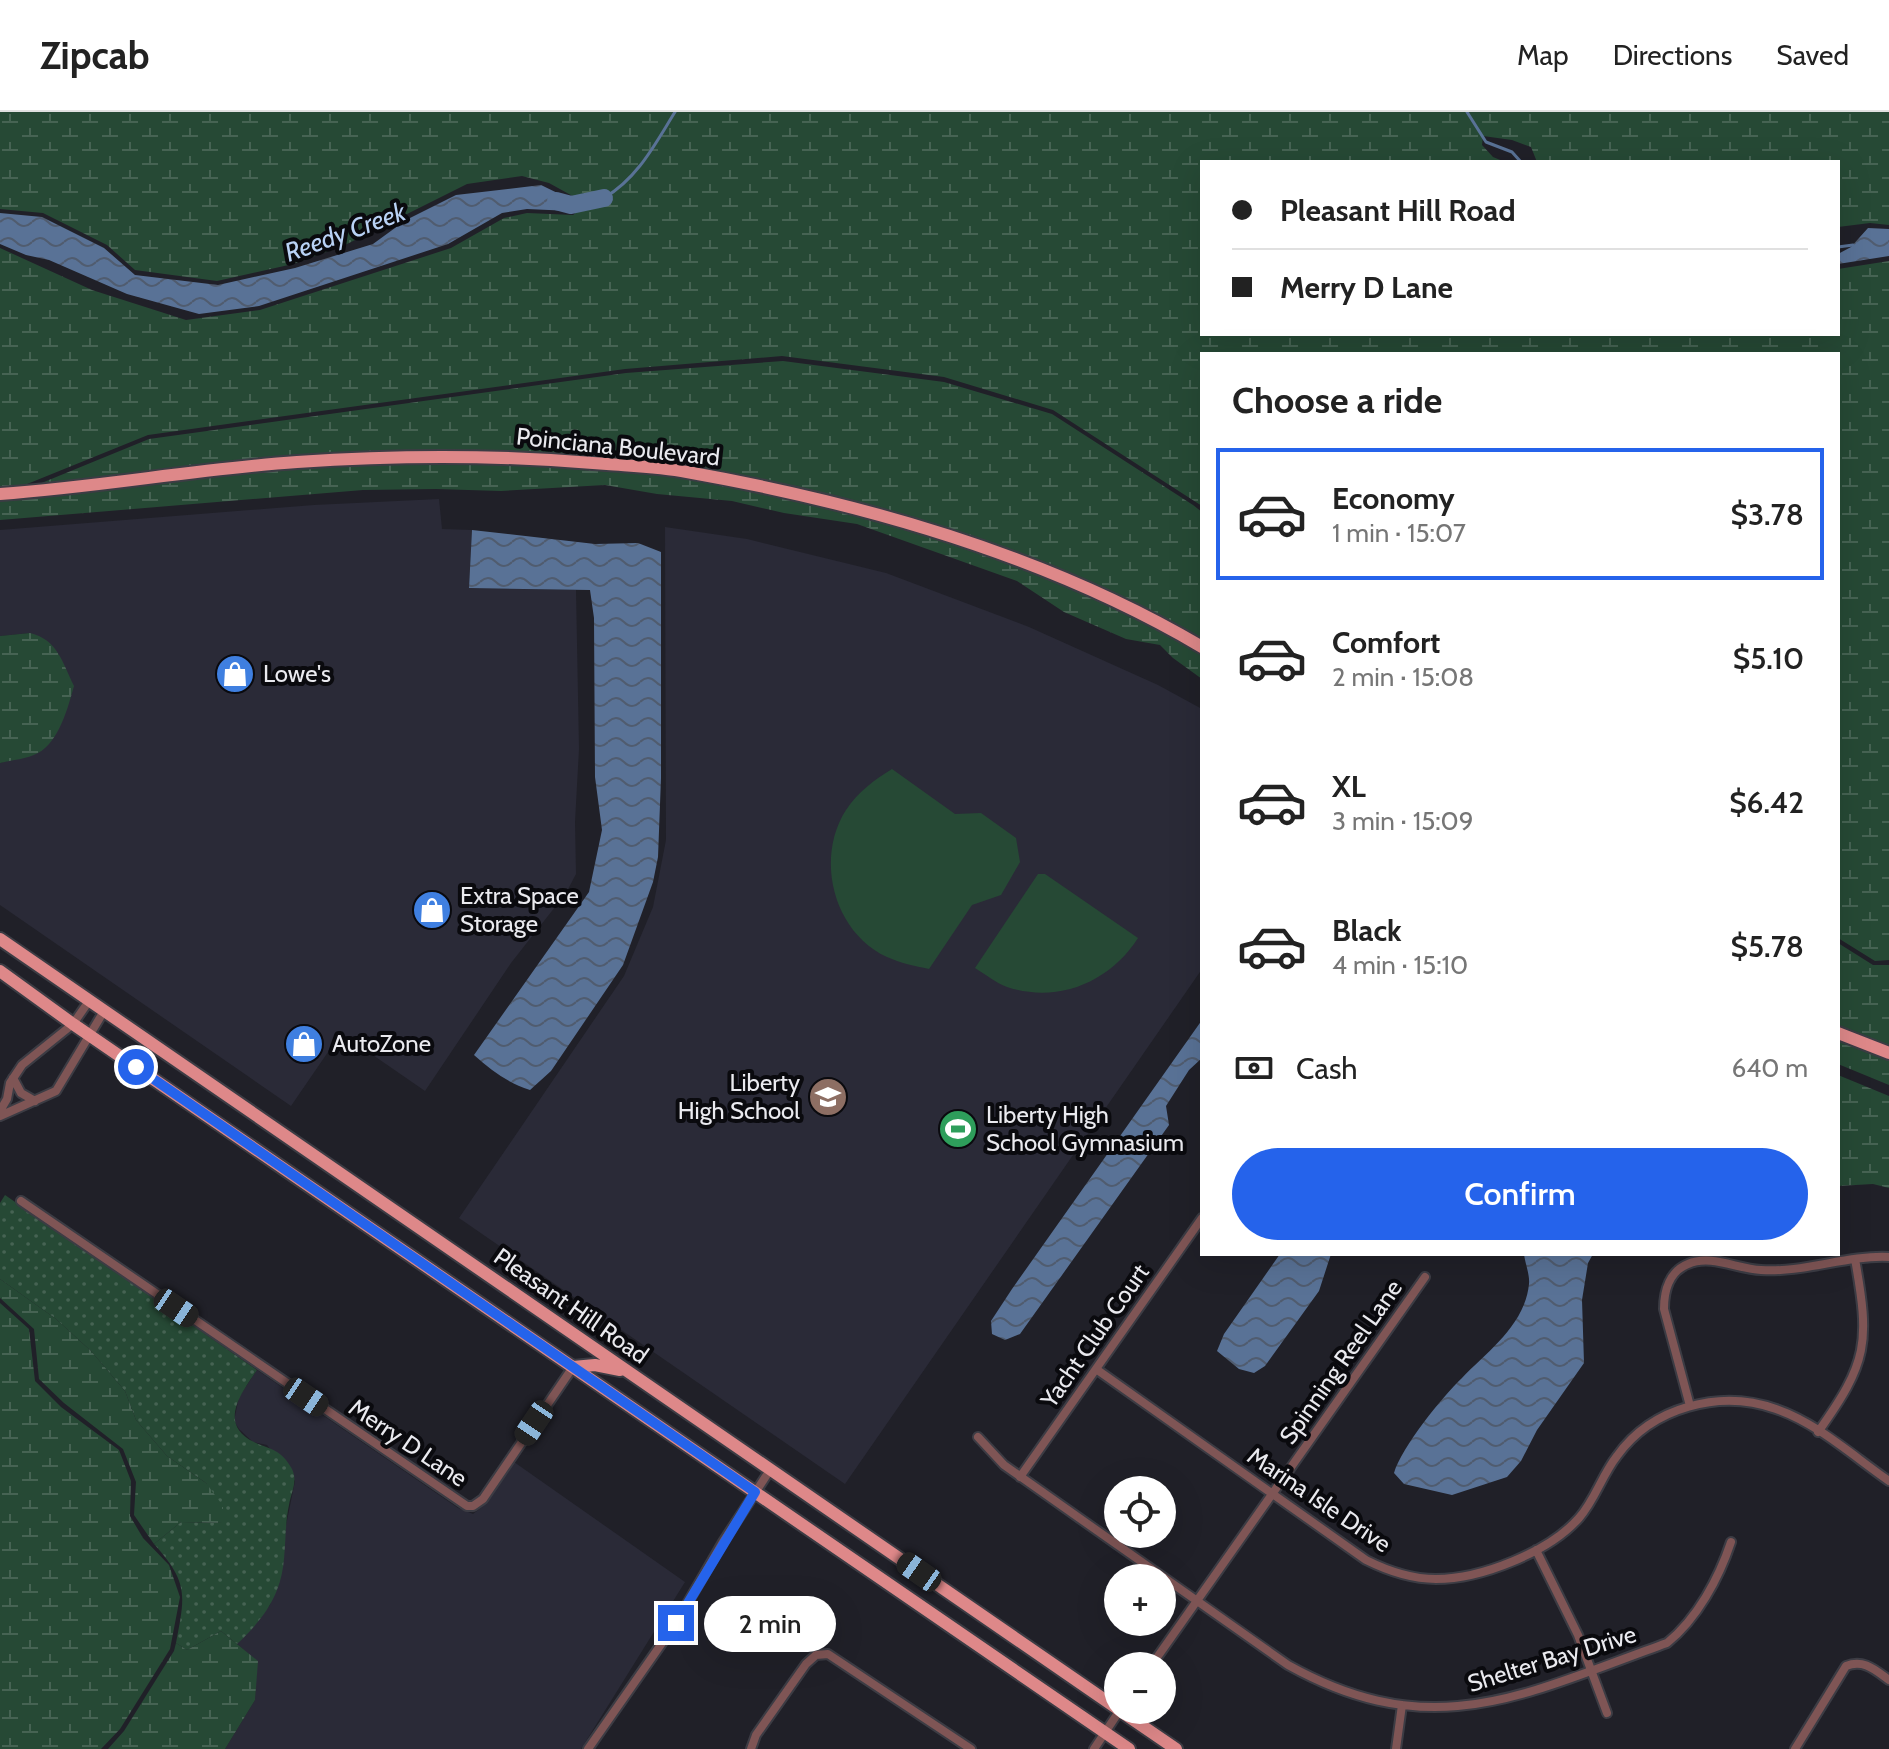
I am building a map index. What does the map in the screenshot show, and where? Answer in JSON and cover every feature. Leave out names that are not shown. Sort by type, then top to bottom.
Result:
[{"type":"main road","name":"Poinciana Boulevard","points":[[0,494],[295,463],[423,457],[543,458],[685,471],[842,504],[960,540],[1080,584],[1200,646]]},
{"type":"main road","name":"Pleasant Hill Road","points":[[0,939],[1104,1700]]},
{"type":"main road","name":"Pleasant Hill Road","points":[[0,971],[1129,1749]]},
{"type":"main road","points":[[1840,1034],[1889,1053]]},
{"type":"main road","points":[[573,1367],[595,1365],[627,1371]]},
{"type":"main road","name":"Pleasant Hill Road","points":[[1139,1724],[1176,1749]]},
{"type":"street","points":[[0,1114],[13,1078],[32,1054],[73,1024],[89,1001]]},
{"type":"street","points":[[0,1114],[56,1091],[104,1011]]},
{"type":"street","points":[[13,1078],[21,1093],[35,1101]]},
{"type":"street","name":"Merry D Lane","points":[[21,1201],[467,1506],[473,1506],[483,1499],[573,1367]]},
{"type":"street","name":"Yacht Club Court","points":[[1020,1477],[1200,1221]]},
{"type":"street","points":[[1690,1406],[1664,1309],[1664,1294],[1677,1270],[1689,1263],[1702,1261],[1760,1270],[1889,1257]]},
{"type":"street","points":[[1818,1432],[1852,1380],[1862,1352],[1863,1304],[1855,1259]]},
{"type":"street","name":"Spinning Reel Lane","points":[[1161,1652],[1425,1277]]},
{"type":"street","name":"Marina Isle Drive","points":[[1096,1369],[1366,1560],[1410,1577],[1436,1579],[1483,1571],[1553,1541],[1578,1519],[1625,1445],[1659,1418],[1703,1402],[1750,1402],[1795,1417],[1889,1481]]},
{"type":"street","name":"Shelter Bay Drive","points":[[978,1437],[1020,1477],[1288,1665],[1324,1684],[1385,1703],[1429,1708],[1501,1701],[1667,1643],[1676,1636],[1721,1571],[1731,1542]]},
{"type":"street","points":[[588,1749],[676,1623],[770,1470]]},
{"type":"street","points":[[1536,1550],[1578,1635],[1607,1713]]},
{"type":"street","points":[[751,1749],[756,1735],[806,1664],[816,1655],[828,1654],[971,1749]]},
{"type":"street","points":[[1795,1749],[1846,1666],[1856,1662],[1868,1665],[1889,1680]]},
{"type":"street","points":[[1396,1749],[1402,1705]]},
{"type":"street","points":[[1094,1749],[1110,1724]]},
{"type":"shaded area","points":[[439,499],[442,529],[472,530],[469,588],[576,590],[579,749],[576,874],[566,893],[511,963],[425,1091],[341,1033],[291,1106],[0,905],[0,763],[37,753],[30,633],[0,636],[0,530],[314,505]]},
{"type":"shaded area","name":"Liberty High School","points":[[665,527],[747,539],[886,573],[1029,627],[1158,685],[1200,708],[1200,972],[845,1484],[459,1218],[624,976],[653,907],[666,840]]},
{"type":"shaded area","points":[[257,1370],[458,1508],[473,1514],[482,1507],[514,1462],[685,1582],[581,1749],[225,1749],[255,1700],[257,1661],[237,1644],[270,1605],[295,1481],[267,1445],[253,1442],[234,1421],[239,1397]]},
{"type":"green space","points":[[0,112],[1889,112],[1889,225],[1870,223],[1840,227],[1840,160],[1536,160],[1531,147],[1512,140],[1483,136],[1482,145],[1500,160],[1200,160],[1200,336],[1840,336],[1840,269],[1889,261],[1889,960],[1875,961],[1840,939],[1840,352],[1200,352],[1200,505],[1053,410],[944,377],[782,356],[625,369],[148,435],[0,495],[0,248],[92,290],[186,320],[260,310],[451,248],[504,218],[527,213],[573,215],[587,204],[549,183],[522,176],[467,184],[345,245],[293,264],[217,281],[135,270],[107,245],[43,213],[0,209]]},
{"type":"green space","points":[[783,361],[944,382],[1052,414],[1200,510],[1200,678],[1160,645],[1126,639],[1064,612],[1017,581],[857,524],[732,501],[657,494],[605,485],[501,491],[363,490],[0,520],[0,500],[149,439],[626,373]]},
{"type":"green space","points":[[30,633],[53,647],[74,686],[62,723],[52,741],[29,757],[0,763],[0,636]]},
{"type":"green space","points":[[892,769],[955,814],[981,813],[1016,838],[1020,862],[1001,895],[972,905],[929,969],[887,957],[868,945],[853,930],[842,912],[831,871],[837,829],[846,810],[873,782]]},
{"type":"green space","points":[[1038,874],[1045,874],[1138,938],[1113,967],[1098,977],[1063,991],[1026,992],[1003,985],[975,968]]},
{"type":"green space","points":[[1840,944],[1873,965],[1889,965],[1889,1085],[1840,1065]]},
{"type":"green space","points":[[1840,1076],[1889,1096],[1889,1188],[1873,1184],[1840,1186]]},
{"type":"green space","points":[[5,1195],[257,1370],[236,1408],[237,1426],[243,1435],[284,1457],[294,1474],[294,1483],[287,1515],[283,1570],[277,1590],[260,1619],[237,1644],[221,1631],[187,1650],[176,1643],[182,1590],[173,1569],[154,1544],[181,1522],[223,1523],[206,1483],[167,1456],[136,1420],[125,1391],[91,1351],[56,1319],[0,1279],[0,1203]]},
{"type":"green space","points":[[0,1279],[56,1319],[91,1351],[125,1391],[136,1420],[167,1456],[206,1483],[223,1506],[223,1523],[181,1522],[154,1544],[134,1515],[136,1482],[123,1449],[64,1403],[39,1379],[34,1329],[0,1298]]},
{"type":"green space","points":[[0,1303],[29,1329],[35,1381],[61,1407],[119,1450],[131,1481],[130,1516],[143,1538],[169,1565],[180,1597],[170,1649],[120,1729],[101,1749],[0,1749]]},
{"type":"green space","points":[[221,1631],[258,1661],[255,1700],[225,1749],[108,1749],[124,1731],[176,1643],[187,1650]]},
{"type":"water","points":[[541,185],[580,204],[571,211],[527,209],[502,213],[448,244],[259,306],[199,314],[127,294],[49,260],[0,244],[0,213],[42,217],[104,248],[135,275],[218,285],[295,268],[373,244],[406,220],[456,195]]},
{"type":"water","points":[[1868,228],[1889,229],[1889,256],[1840,264],[1840,253],[1851,247]]},
{"type":"water","points":[[472,530],[595,544],[638,543],[661,552],[661,778],[658,857],[653,882],[623,965],[551,1071],[530,1090],[500,1076],[474,1055],[589,892],[602,830],[595,777],[594,618],[590,590],[469,588]]},
{"type":"water","points":[[1200,1023],[1200,1060],[1189,1070],[1166,1106],[1169,1125],[1020,1334],[1005,1340],[992,1334],[991,1321]]},
{"type":"water","points":[[1279,1256],[1330,1256],[1319,1291],[1265,1366],[1254,1373],[1239,1369],[1217,1351],[1224,1334]]},
{"type":"water","points":[[1524,1256],[1592,1256],[1582,1300],[1584,1363],[1537,1430],[1521,1461],[1507,1477],[1452,1495],[1404,1484],[1394,1473],[1413,1437],[1453,1387],[1513,1325],[1526,1299],[1529,1277]]},
{"type":"waterway","name":"Reedy Creek","points":[[604,198],[627,181],[653,148],[675,112]]},
{"type":"waterway","name":"Reedy Creek","points":[[1467,112],[1486,142],[1512,152],[1519,160]]},
{"type":"waterway","name":"Reedy Creek","points":[[556,201],[571,205],[604,198]]},
{"type":"waterway","name":"Reedy Creek","points":[[1840,247],[1853,245]]},
{"type":"place","name":"Lowe's","points":[[235,674]]},
{"type":"place","name":"Extra Space Storage","points":[[432,910]]},
{"type":"place","name":"AutoZone","points":[[304,1044]]},
{"type":"place","name":"Liberty High School","points":[[828,1097]]},
{"type":"place","name":"Liberty High School Gymnasium","points":[[958,1129]]},
{"type":"route","points":[[136,1067],[755,1492],[676,1623]]}]
